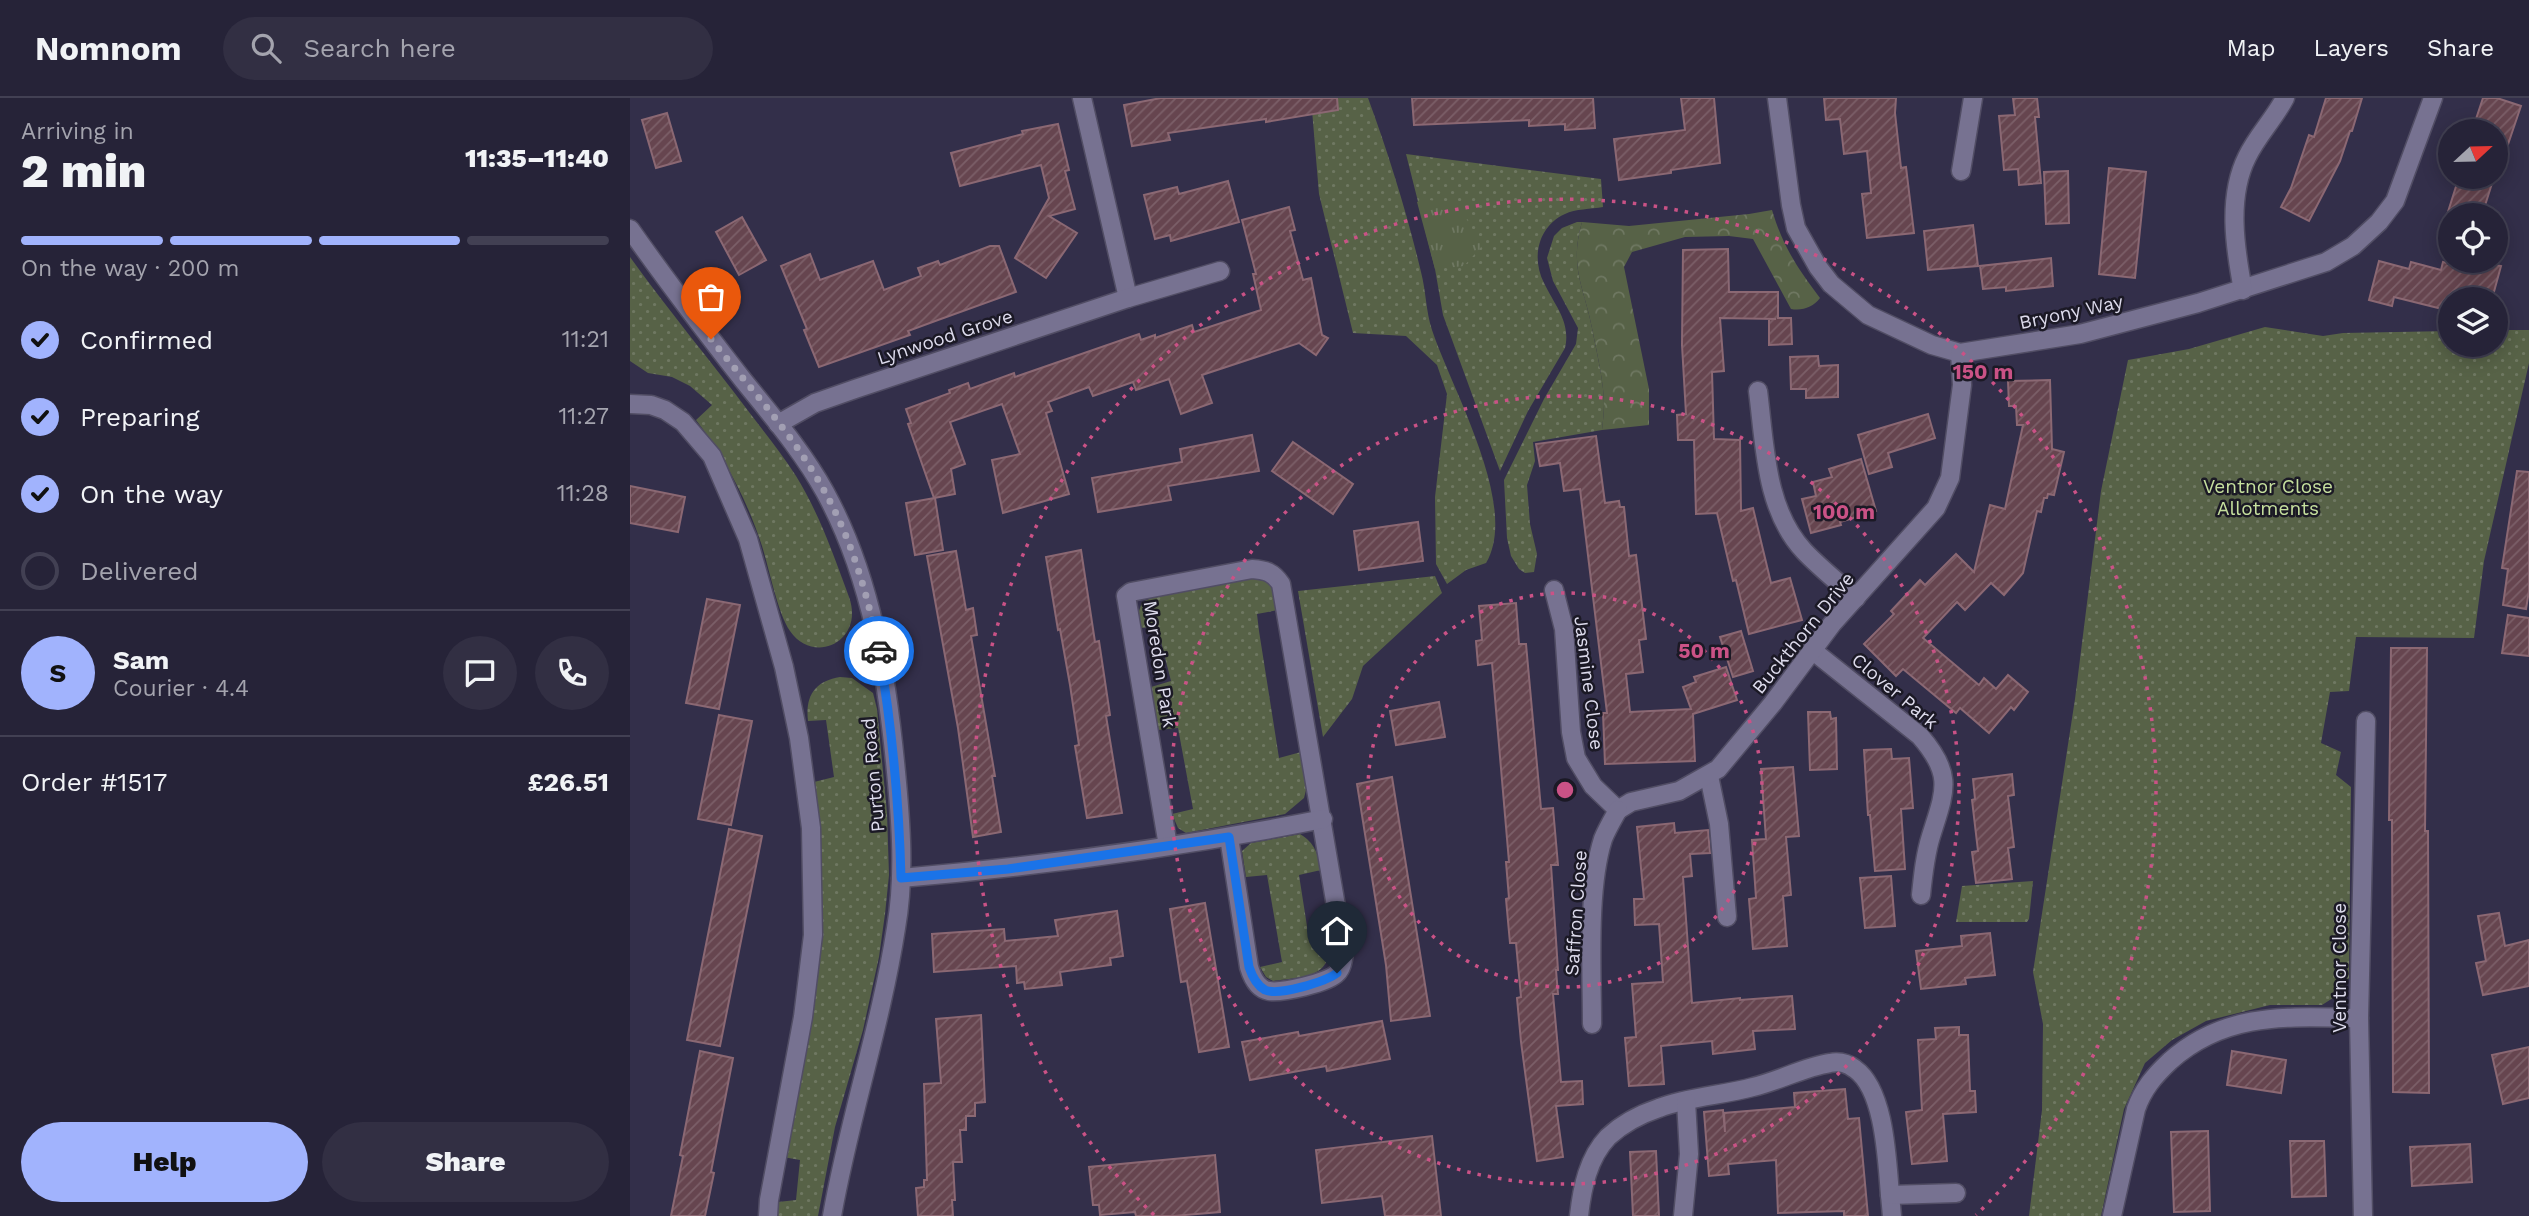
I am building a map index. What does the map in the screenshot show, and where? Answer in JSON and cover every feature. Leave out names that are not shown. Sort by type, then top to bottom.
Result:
[{"type":"street","points":[[1082,98],[1128,298]]},
{"type":"street","name":"Bryony Way","points":[[1777,98],[1796,228],[1818,267],[1831,284],[1868,315],[1932,345],[1960,353],[2080,334],[2244,290],[2326,262],[2353,246],[2379,222],[2395,201],[2433,98]]},
{"type":"street","points":[[1961,171],[1973,98]]},
{"type":"street","points":[[2244,290],[2235,237],[2237,188],[2246,158],[2286,98]]},
{"type":"street","name":"Purton Road","points":[[630,229],[807,462],[832,506],[857,567],[872,616],[892,732],[899,804],[901,878],[897,924],[886,986],[842,1160],[832,1216]]},
{"type":"street","name":"Lynwood Grove","points":[[778,424],[814,403],[1128,298],[1220,271]]},
{"type":"street","name":"Buckthorn Drive","points":[[1618,810],[1631,802],[1679,791],[1709,776],[1728,760],[1812,650],[1927,518],[1943,495],[1950,478],[1962,385],[1960,353]]},
{"type":"street","points":[[1758,391],[1771,488],[1777,507],[1803,550],[1856,598]]},
{"type":"street","points":[[630,404],[651,405],[666,410],[684,422],[712,456],[748,540],[784,667],[800,748],[811,828],[813,935],[803,1017],[768,1216]]},
{"type":"street","name":"Moredon Park","points":[[1168,846],[1126,596],[1130,592],[1236,572],[1265,570],[1281,584],[1344,953],[1337,973],[1328,980],[1280,991],[1267,991],[1256,983],[1249,967],[1229,837]]},
{"type":"street","name":"Jasmine Close","points":[[1554,590],[1564,629],[1571,732],[1576,758],[1593,786],[1618,810]]},
{"type":"street","name":"Clover Park","points":[[1812,650],[1920,736],[1935,753],[1943,774],[1944,791],[1924,861],[1921,895]]},
{"type":"street","name":"Ventnor Close","points":[[2363,1216],[2359,1018],[2366,720]]},
{"type":"street","points":[[1709,776],[1718,824],[1727,917]]},
{"type":"street","name":"Saffron Close","points":[[1592,1024],[1594,909],[1598,862],[1604,838],[1618,810]]},
{"type":"street","points":[[901,878],[1008,869],[1229,837],[1323,819]]},
{"type":"street","points":[[2112,1216],[2142,1092],[2155,1074],[2174,1057],[2196,1041],[2228,1026],[2256,1020],[2359,1018]]},
{"type":"street","points":[[1579,1216],[1583,1186],[1595,1155],[1608,1138],[1641,1115],[1663,1106],[1758,1086],[1830,1063],[1843,1062],[1863,1075],[1874,1099],[1884,1132],[1892,1216]]},
{"type":"street","points":[[1683,1216],[1689,1153],[1686,1101]]},
{"type":"street","points":[[1890,1195],[1956,1193]]},
{"type":"green space","points":[[1311,98],[1368,98],[1410,228],[1432,330],[1479,447],[1489,480],[1495,511],[1494,539],[1486,563],[1466,570],[1447,584],[1436,564],[1435,497],[1447,394],[1437,365],[1406,336],[1353,333],[1319,194]]},
{"type":"green space","points":[[1406,154],[1601,179],[1603,207],[1565,214],[1556,219],[1543,235],[1538,263],[1544,283],[1564,322],[1565,348],[1528,411],[1500,471],[1443,315],[1435,269]]},
{"type":"green space","points":[[1422,199],[1458,204],[1482,246],[1464,266],[1435,269],[1417,202]]},
{"type":"green space","points":[[1772,210],[1792,256],[1820,298],[1807,308],[1791,309],[1753,239],[1729,236],[1685,237],[1632,252],[1624,267],[1649,389],[1649,425],[1602,430],[1604,403],[1601,376],[1577,265],[1578,238],[1582,222],[1629,226]]},
{"type":"green space","points":[[1582,222],[1578,238],[1577,265],[1603,385],[1602,430],[1533,442],[1535,461],[1527,485],[1530,524],[1537,554],[1534,572],[1525,573],[1511,556],[1507,538],[1504,480],[1544,399],[1576,344],[1578,328],[1553,281],[1547,258],[1554,236],[1562,228]]},
{"type":"green space","points":[[630,257],[791,468],[812,505],[849,597],[852,613],[850,626],[844,636],[834,644],[812,647],[800,641],[790,631],[749,512],[726,464],[696,420],[712,405],[690,386],[672,377],[648,373],[630,361]]},
{"type":"green space","name":"Ventnor Close Allotments","points":[[2265,327],[2323,336],[2343,333],[2438,331],[2438,357],[2508,357],[2508,330],[2529,330],[2529,363],[2484,561],[2474,638],[2356,637],[2349,691],[2330,692],[2321,743],[2341,752],[2336,775],[2351,787],[2349,978],[2336,996],[2322,1005],[2270,1005],[2206,1021],[2172,1040],[2145,1063],[2124,1109],[2101,1216],[2029,1216],[2042,1110],[2043,1024],[2033,972],[2075,699],[2101,491],[2128,360],[2189,349]]},
{"type":"green space","points":[[1435,576],[1442,593],[1363,666],[1352,699],[1323,737],[1298,591]]},
{"type":"green space","points":[[1247,577],[1272,583],[1278,610],[1257,614],[1279,758],[1301,752],[1307,786],[1304,798],[1285,814],[1186,833],[1178,828],[1172,814],[1193,809],[1178,728],[1158,730],[1151,687],[1171,681],[1157,626],[1141,628],[1138,614],[1142,602],[1154,597]]},
{"type":"green space","points":[[840,677],[852,678],[873,693],[877,709],[887,813],[889,875],[885,914],[879,957],[863,1030],[835,1127],[818,1216],[778,1216],[778,1202],[796,1200],[800,1160],[783,1157],[808,1036],[821,941],[814,782],[834,777],[826,720],[808,721],[807,712],[810,697],[818,686]]},
{"type":"green space","points":[[1300,834],[1315,849],[1321,870],[1299,875],[1309,939],[1331,936],[1330,950],[1322,968],[1315,973],[1273,981],[1266,977],[1260,967],[1282,962],[1267,875],[1246,877],[1242,851],[1251,843]]},
{"type":"green space","points":[[2033,881],[2027,922],[1956,922],[1962,886]]},
{"type":"building","points":[[1161,98],[1337,98],[1338,110],[1266,122],[1266,119],[1168,133],[1170,140],[1132,146],[1124,105]]},
{"type":"building","points":[[1412,98],[1593,98],[1595,128],[1565,130],[1565,124],[1529,126],[1529,120],[1414,125]]},
{"type":"building","points":[[1681,98],[1714,98],[1720,163],[1619,180],[1614,139],[1685,130]]},
{"type":"building","points":[[1824,98],[1896,98],[1901,168],[1906,167],[1914,233],[1867,238],[1862,194],[1871,193],[1867,151],[1844,154],[1840,119],[1826,120]]},
{"type":"building","points":[[2013,98],[2037,98],[2039,117],[2035,117],[2041,183],[2019,185],[2018,169],[2004,170],[1999,116],[2015,115]]},
{"type":"building","points":[[2326,98],[2362,98],[2340,161],[2309,221],[2281,207],[2291,188],[2309,135],[2314,137]]},
{"type":"building","points":[[2483,98],[2497,98],[2521,106],[2508,144],[2508,119],[2476,119]]},
{"type":"building","points":[[667,113],[681,161],[656,168],[642,120]]},
{"type":"building","points":[[1058,124],[1069,170],[1065,171],[1075,209],[1049,216],[1077,233],[1046,278],[1015,258],[1049,198],[1041,165],[960,186],[951,153],[1023,134],[1022,131]]},
{"type":"building","points":[[2109,168],[2146,172],[2135,278],[2099,274]]},
{"type":"building","points":[[2068,171],[2069,223],[2046,224],[2044,172]]},
{"type":"building","points":[[1228,181],[1239,222],[1171,241],[1170,235],[1155,239],[1144,195],[1177,187],[1179,194]]},
{"type":"building","points":[[2455,189],[2490,189],[2486,203],[2451,203]]},
{"type":"building","points":[[1289,207],[1295,230],[1290,231],[1303,280],[1311,278],[1322,335],[1328,338],[1316,355],[1299,343],[1202,375],[1212,403],[1181,414],[1169,379],[1136,390],[1133,382],[1093,396],[1089,387],[1048,402],[1052,411],[1046,413],[1069,494],[1003,513],[992,460],[1020,454],[1002,404],[950,422],[965,464],[951,469],[955,494],[934,498],[908,424],[911,423],[906,409],[950,393],[949,390],[968,383],[970,389],[1014,373],[1015,377],[1139,334],[1141,340],[1155,335],[1155,338],[1192,325],[1194,332],[1261,310],[1253,274],[1256,274],[1242,220]]},
{"type":"building","points":[[742,217],[766,260],[739,275],[716,232]]},
{"type":"building","points":[[1973,225],[1978,266],[1928,270],[1924,231]]},
{"type":"building","points":[[990,246],[999,246],[1016,292],[908,331],[910,335],[819,367],[804,330],[807,329],[781,266],[810,254],[820,280],[873,261],[884,290],[921,276],[918,268],[938,261],[940,265]]},
{"type":"building","points":[[1728,249],[1729,292],[1778,292],[1778,318],[1791,318],[1792,344],[1769,345],[1769,319],[1776,319],[1720,318],[1724,371],[1712,372],[1714,439],[1740,440],[1741,511],[1753,508],[1771,583],[1790,578],[1802,620],[1749,634],[1717,513],[1696,514],[1694,440],[1678,440],[1677,415],[1686,414],[1682,345],[1683,250]]},
{"type":"building","points":[[2051,258],[2053,286],[2006,291],[2006,287],[1983,289],[1980,266]]},
{"type":"building","points":[[2379,261],[2409,269],[2411,262],[2438,269],[2438,273],[2499,273],[2495,287],[2438,287],[2438,308],[2394,297],[2392,306],[2369,300]]},
{"type":"building","points":[[1818,356],[1819,366],[1838,365],[1838,397],[1806,398],[1806,389],[1791,389],[1790,357]]},
{"type":"building","points":[[2050,380],[2052,449],[2064,452],[2054,495],[2048,494],[2047,498],[2044,498],[2041,512],[2037,511],[2023,573],[2004,595],[1991,583],[1965,610],[1957,602],[1923,638],[1979,685],[1984,678],[1996,689],[2008,675],[2028,692],[2014,710],[2011,707],[1989,733],[1960,708],[1956,713],[1903,669],[1896,676],[1864,644],[1894,614],[1891,611],[1920,580],[1925,585],[1956,554],[1974,572],[1990,505],[2005,509],[2023,425],[2017,425],[2016,406],[2009,406],[2008,381]]},
{"type":"building","points":[[1928,414],[1935,438],[1888,453],[1892,467],[1869,474],[1858,435]]},
{"type":"building","points":[[1252,435],[1259,471],[1168,486],[1171,500],[1098,512],[1092,478],[1182,462],[1180,449]]},
{"type":"building","points":[[1596,436],[1605,503],[1619,501],[1620,507],[1624,507],[1629,556],[1636,555],[1646,639],[1639,640],[1643,672],[1626,674],[1630,712],[1691,709],[1683,687],[1696,682],[1694,677],[1726,667],[1737,700],[1693,714],[1695,761],[1605,764],[1603,713],[1607,713],[1580,489],[1564,491],[1560,463],[1540,466],[1536,444]]},
{"type":"building","points":[[1293,442],[1353,484],[1333,514],[1272,471]]},
{"type":"building","points":[[1861,459],[1876,511],[1811,533],[1802,499],[1816,496],[1813,482],[1832,477],[1829,469]]},
{"type":"building","points":[[2517,471],[2529,472],[2529,591],[2526,609],[2503,605],[2508,569],[2502,568]]},
{"type":"building","points":[[630,486],[685,497],[678,532],[630,523]]},
{"type":"building","points":[[935,498],[943,550],[915,555],[906,503]]},
{"type":"building","points":[[1418,522],[1423,561],[1359,570],[1354,531]]},
{"type":"building","points":[[1081,550],[1095,642],[1099,641],[1110,715],[1106,716],[1122,813],[1087,818],[1075,746],[1079,745],[1070,685],[1046,557]]},
{"type":"building","points":[[956,551],[966,610],[973,608],[977,635],[971,636],[995,776],[992,776],[1001,832],[973,837],[958,728],[927,556]]},
{"type":"building","points":[[707,599],[740,605],[719,709],[686,703]]},
{"type":"building","points":[[1516,603],[1519,644],[1526,644],[1541,809],[1553,808],[1558,865],[1551,865],[1558,994],[1553,994],[1561,1082],[1582,1081],[1583,1104],[1556,1106],[1563,1157],[1537,1161],[1521,1042],[1517,998],[1521,997],[1516,943],[1510,943],[1506,899],[1509,898],[1506,862],[1509,862],[1492,663],[1478,665],[1476,641],[1482,640],[1479,606]]},
{"type":"building","points":[[2508,615],[2529,618],[2529,656],[2502,653]]},
{"type":"building","points":[[1741,631],[1753,671],[1733,677],[1720,637]]},
{"type":"building","points":[[2391,648],[2427,648],[2425,831],[2428,831],[2429,1093],[2393,1092],[2392,820],[2389,820]]},
{"type":"building","points":[[1439,702],[1445,737],[1396,745],[1390,711]]},
{"type":"building","points":[[1808,712],[1830,712],[1831,719],[1836,718],[1837,769],[1810,770]]},
{"type":"building","points":[[719,715],[752,721],[731,825],[698,819]]},
{"type":"building","points":[[1891,749],[1892,759],[1909,758],[1913,808],[1901,809],[1905,869],[1875,871],[1864,750]]},
{"type":"building","points":[[1793,767],[1799,836],[1786,837],[1791,895],[1783,896],[1787,946],[1753,949],[1749,899],[1756,898],[1752,840],[1766,839],[1761,769]]},
{"type":"building","points":[[2012,774],[2014,795],[2008,796],[2014,847],[2008,848],[2012,879],[1976,883],[1972,852],[1978,851],[1972,800],[1975,799],[1973,779]]},
{"type":"building","points":[[1392,777],[1430,1016],[1391,1021],[1386,965],[1357,784]]},
{"type":"building","points":[[1674,823],[1675,833],[1708,830],[1710,853],[1690,854],[1692,876],[1683,877],[1692,1003],[1792,996],[1795,1029],[1753,1031],[1755,1049],[1713,1054],[1712,1041],[1661,1046],[1664,1084],[1629,1086],[1625,1038],[1636,1037],[1632,984],[1663,982],[1659,924],[1635,925],[1634,899],[1644,899],[1637,827]]},
{"type":"building","points":[[729,829],[762,836],[720,1046],[687,1040]]},
{"type":"building","points":[[1891,876],[1895,926],[1865,928],[1860,878]]},
{"type":"building","points":[[1205,903],[1229,1047],[1199,1052],[1187,981],[1181,982],[1170,909]]},
{"type":"building","points":[[1117,911],[1123,956],[1110,958],[1111,965],[1060,972],[1062,985],[1025,989],[1024,982],[1017,983],[1016,966],[934,972],[932,934],[1004,929],[1005,941],[1058,936],[1055,920]]},
{"type":"building","points":[[2499,913],[2505,946],[2529,940],[2529,986],[2483,995],[2476,963],[2486,961],[2478,916]]},
{"type":"building","points":[[1990,933],[1995,975],[1965,978],[1966,984],[1921,989],[1916,951],[1962,946],[1961,936]]},
{"type":"building","points":[[981,1015],[985,1102],[975,1103],[975,1116],[966,1116],[966,1130],[960,1130],[962,1162],[953,1162],[953,1216],[918,1216],[916,1188],[924,1187],[924,1180],[927,1180],[924,1084],[941,1083],[936,1019]]},
{"type":"building","points":[[1382,1021],[1390,1059],[1327,1071],[1326,1066],[1250,1080],[1242,1042],[1298,1032],[1299,1036]]},
{"type":"building","points":[[1959,1027],[1959,1035],[1968,1035],[1970,1091],[1975,1091],[1976,1112],[1943,1114],[1947,1161],[1912,1164],[1906,1112],[1922,1110],[1918,1040],[1936,1039],[1935,1028]]},
{"type":"building","points":[[2529,1047],[2529,1098],[2503,1104],[2492,1055]]},
{"type":"building","points":[[700,1051],[733,1058],[711,1172],[714,1173],[705,1216],[671,1216],[683,1156],[680,1155]]},
{"type":"building","points":[[2232,1051],[2286,1060],[2281,1093],[2227,1085]]},
{"type":"building","points":[[1845,1089],[1848,1119],[1859,1118],[1868,1216],[1844,1216],[1844,1211],[1778,1213],[1776,1160],[1728,1164],[1729,1174],[1709,1176],[1704,1112],[1723,1110],[1725,1132],[1724,1113],[1795,1107],[1794,1093]]},
{"type":"building","points":[[2208,1131],[2210,1211],[2174,1212],[2171,1132]]},
{"type":"building","points":[[1432,1136],[1441,1216],[1385,1216],[1382,1196],[1322,1203],[1316,1150]]},
{"type":"building","points":[[2290,1141],[2324,1141],[2326,1196],[2292,1197]]},
{"type":"building","points":[[2470,1144],[2472,1182],[2412,1186],[2410,1147]]},
{"type":"building","points":[[1656,1151],[1659,1216],[1633,1216],[1630,1152]]},
{"type":"building","points":[[1215,1155],[1220,1212],[1174,1216],[1136,1216],[1135,1212],[1100,1215],[1099,1205],[1093,1205],[1089,1167]]},
{"type":"way so far","points":[[711,339],[807,462],[825,492],[844,530],[862,580],[879,651]]},
{"type":"route","points":[[879,651],[892,732],[899,804],[901,878],[1008,869],[1229,837],[1249,967],[1256,983],[1267,991],[1280,991],[1328,980],[1337,973]]}]
